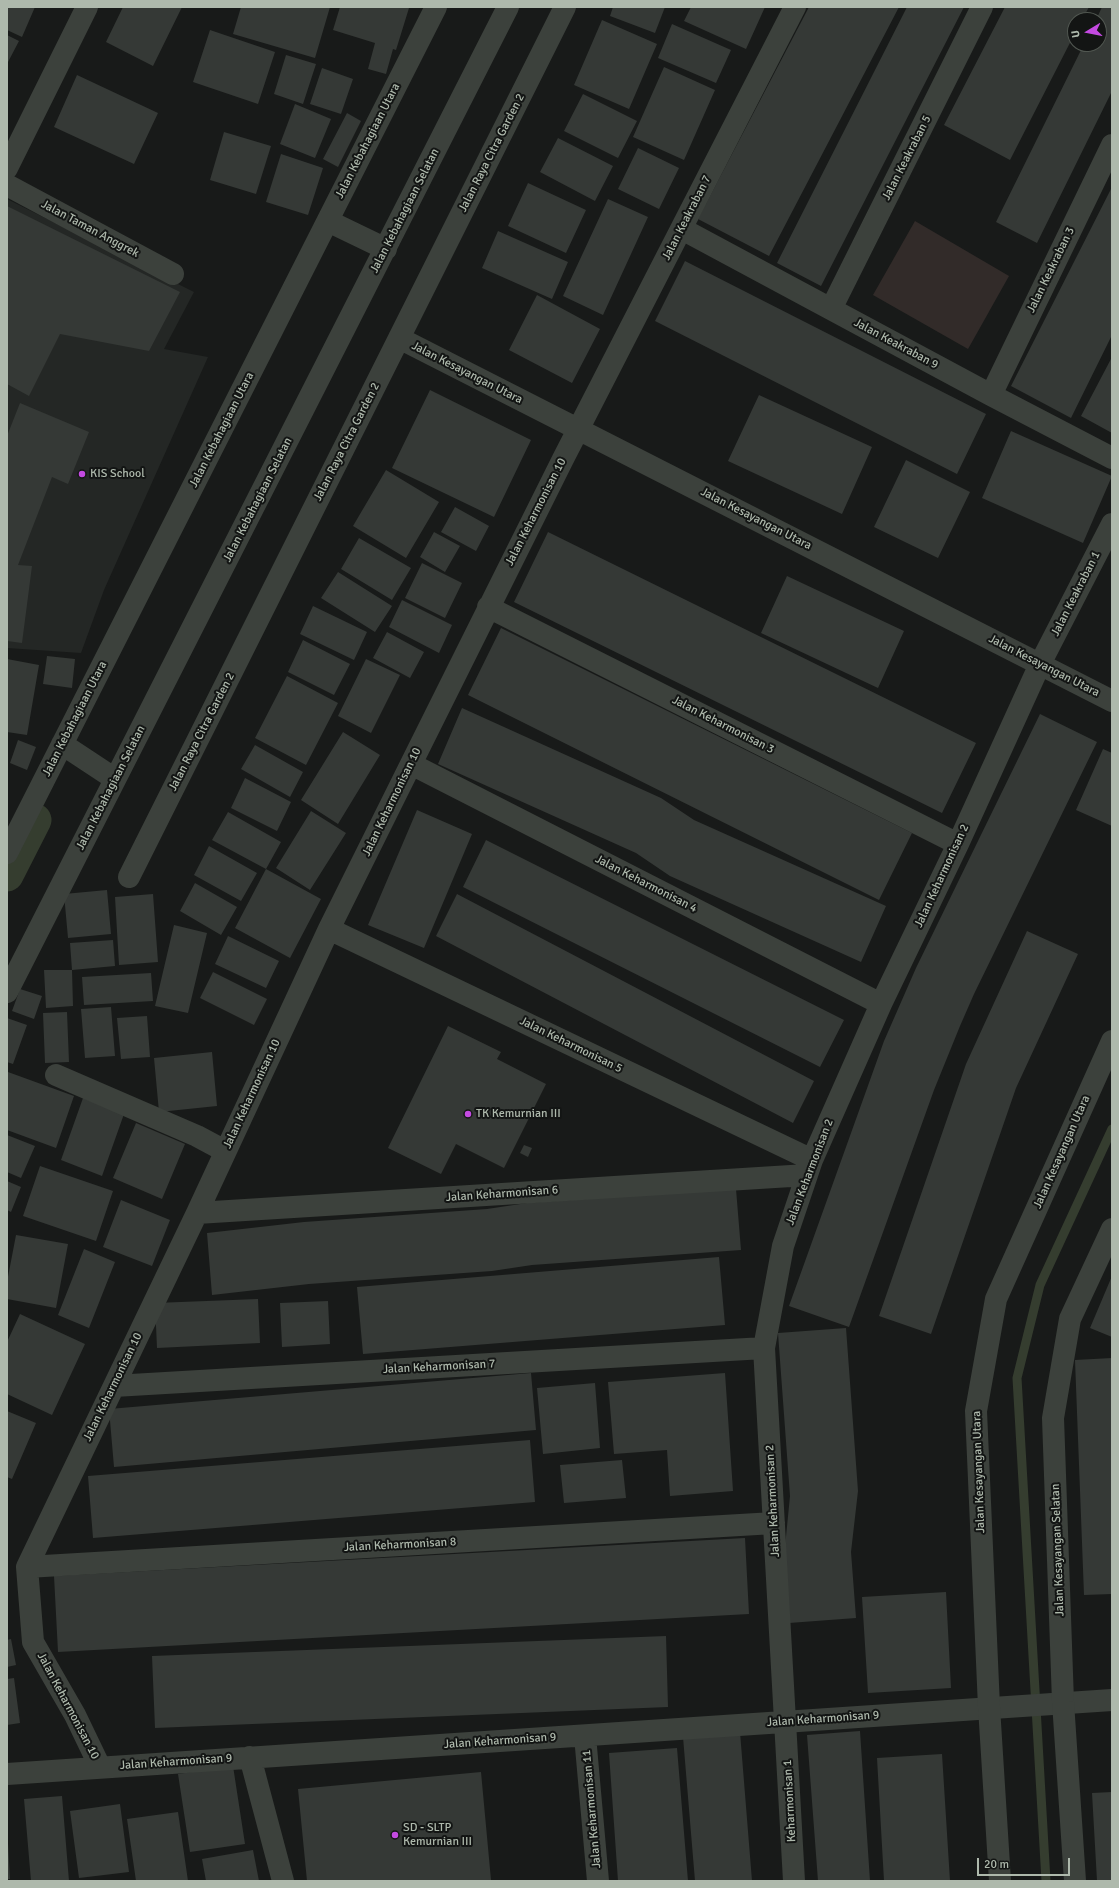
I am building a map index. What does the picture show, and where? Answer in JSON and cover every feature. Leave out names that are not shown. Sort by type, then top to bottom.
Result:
[{"type":"street","points":[[7,168],[87,7]]},
{"type":"street","name":"Jalan Kebahagiaan Utara","points":[[7,853],[14,822],[64,746],[331,222],[436,7]]},
{"type":"street","name":"Jalan Kebahagiaan Selatan","points":[[7,992],[382,247],[508,7]]},
{"type":"street","name":"Jalan Raya Citra Garden 2","points":[[128,877],[565,7]]},
{"type":"street","name":"Jalan Keakraban 7","points":[[579,430],[795,7]]},
{"type":"street","name":"Jalan Keakraban 5","points":[[831,309],[982,7]]},
{"type":"street","name":"Jalan Keakraban 3","points":[[991,395],[1112,144]]},
{"type":"street","name":"Jalan Taman Anggrek","points":[[7,185],[173,274]]},
{"type":"street","points":[[331,222],[382,247]]},
{"type":"street","name":"Jalan Keakraban 9","points":[[682,229],[991,395],[1112,458]]},
{"type":"street","name":"Jalan Kesayangan Utara","points":[[399,338],[1112,701]]},
{"type":"street","name":"Jalan Keharmonisan 10","points":[[100,1767],[76,1715],[33,1642],[27,1567],[197,1213],[329,929],[488,607],[579,430]]},
{"type":"street","name":"Jalan Keakraban 1","points":[[1040,664],[1112,524]]},
{"type":"street","name":"Jalan Keharmonisan 3","points":[[488,607],[958,844]]},
{"type":"street","name":"Jalan Keharmonisan 2","points":[[786,1722],[764,1348],[783,1246],[810,1168],[881,1004],[958,844],[1040,664]]},
{"type":"street","points":[[64,746],[115,779]]},
{"type":"street","name":"Jalan Keharmonisan 4","points":[[411,764],[881,1004]]},
{"type":"street","name":"Jalan Keharmonisan 5","points":[[329,929],[810,1168]]},
{"type":"street","name":"Jalan Kesayangan Utara","points":[[1000,1881],[976,1411],[996,1299],[1112,1041]]},
{"type":"street","points":[[56,1075],[197,1136],[225,1151]]},
{"type":"street","name":"Jalan Keharmonisan 6","points":[[197,1213],[810,1168]]},
{"type":"street","name":"Jalan Kesayangan Selatan","points":[[1074,1881],[1061,1702],[1053,1418],[1070,1319],[1112,1229]]},
{"type":"street","name":"Jalan Keharmonisan 7","points":[[114,1386],[764,1348]]},
{"type":"street","name":"Jalan Keharmonisan 8","points":[[27,1567],[774,1523]]},
{"type":"street","points":[[990,1707],[1112,1700]]},
{"type":"street","name":"Jalan Keharmonisan 9","points":[[8,1774],[585,1736],[990,1707]]},
{"type":"street","name":"Keharmonisan 1","points":[[786,1722],[794,1881]]},
{"type":"street","name":"Jalan Keharmonisan 11","points":[[585,1736],[598,1881]]},
{"type":"street","points":[[250,1757],[283,1881]]},
{"type":"shaded area","name":"KIS School","points":[[7,199],[194,292],[164,349],[208,357],[104,590],[81,653],[7,648]]},
{"type":"shaded area","points":[[915,221],[1009,276],[968,349],[873,295]]},
{"type":"building","points":[[7,7],[35,7],[22,37],[7,30]]},
{"type":"building","points":[[123,7],[182,7],[153,66],[106,42]]},
{"type":"building","points":[[241,7],[330,7],[315,58],[233,34]]},
{"type":"building","points":[[340,7],[409,8],[396,50],[393,49],[386,74],[368,69],[375,43],[333,30]]},
{"type":"building","points":[[613,7],[665,7],[655,33],[610,16]]},
{"type":"building","points":[[691,7],[765,7],[746,49],[684,21]]},
{"type":"building","points":[[809,7],[899,7],[769,256],[698,219]]},
{"type":"building","points":[[907,7],[964,7],[821,286],[777,263]]},
{"type":"building","points":[[1005,7],[1089,7],[1086,12],[1067,12],[1067,49],[1010,160],[944,125]]},
{"type":"building","points":[[1102,7],[1112,7],[1112,91],[1037,243],[996,222],[1080,52],[1107,52],[1107,12],[1100,12]]},
{"type":"building","points":[[602,20],[657,44],[629,109],[574,85]]},
{"type":"building","points":[[672,24],[731,50],[716,83],[658,58]]},
{"type":"building","points":[[210,30],[275,52],[258,104],[193,82]]},
{"type":"building","points":[[7,35],[19,41],[7,64]]},
{"type":"building","points":[[286,55],[316,64],[303,104],[274,94]]},
{"type":"building","points":[[664,67],[715,90],[684,160],[633,137]]},
{"type":"building","points":[[322,68],[353,79],[341,114],[310,104]]},
{"type":"building","points":[[77,75],[158,113],[134,164],[54,127]]},
{"type":"building","points":[[583,94],[637,121],[618,158],[564,131]]},
{"type":"building","points":[[295,104],[331,119],[315,158],[280,144]]},
{"type":"building","points":[[347,113],[361,121],[338,167],[323,159]]},
{"type":"building","points":[[224,132],[271,146],[256,194],[210,180]]},
{"type":"building","points":[[558,138],[613,166],[595,201],[540,172]]},
{"type":"building","points":[[638,148],[679,168],[659,209],[618,189]]},
{"type":"building","points":[[281,154],[323,168],[308,215],[266,202]]},
{"type":"building","points":[[528,183],[586,210],[566,253],[508,226]]},
{"type":"building","points":[[1112,187],[1112,335],[1071,418],[1011,386]]},
{"type":"building","points":[[608,199],[648,217],[603,315],[563,296]]},
{"type":"building","points":[[7,206],[180,292],[149,351],[60,334],[29,396],[7,384]]},
{"type":"building","points":[[498,231],[568,262],[552,299],[482,268]]},
{"type":"building","points":[[685,261],[986,414],[957,474],[655,321]]},
{"type":"building","points":[[537,295],[600,329],[572,383],[509,350]]},
{"type":"building","points":[[1112,357],[1112,433],[1081,416]]},
{"type":"building","points":[[430,390],[531,440],[494,517],[392,468]]},
{"type":"building","points":[[759,395],[872,447],[842,514],[728,461]]},
{"type":"building","points":[[20,403],[89,432],[68,484],[52,477],[18,565],[32,566],[22,643],[7,641],[7,436]]},
{"type":"building","points":[[1011,431],[1112,476],[1083,543],[982,498]]},
{"type":"building","points":[[906,460],[970,492],[938,558],[874,527]]},
{"type":"building","points":[[386,470],[439,502],[406,558],[353,526]]},
{"type":"building","points":[[455,507],[489,526],[476,551],[441,532]]},
{"type":"building","points":[[434,532],[460,546],[445,572],[420,557]]},
{"type":"building","points":[[548,532],[976,743],[942,813],[514,602]]},
{"type":"building","points":[[359,538],[411,568],[392,600],[341,569]]},
{"type":"building","points":[[422,563],[462,583],[445,618],[405,598]]},
{"type":"building","points":[[338,572],[392,606],[375,632],[321,598]]},
{"type":"building","points":[[787,576],[904,631],[878,688],[761,633]]},
{"type":"building","points":[[402,600],[452,625],[439,653],[389,627]]},
{"type":"building","points":[[313,606],[367,632],[354,660],[300,634]]},
{"type":"building","points":[[501,628],[912,833],[879,900],[468,695]]},
{"type":"building","points":[[387,632],[424,652],[410,678],[373,658]]},
{"type":"building","points":[[303,640],[350,664],[334,695],[288,672]]},
{"type":"building","points":[[47,656],[75,659],[72,688],[43,684]]},
{"type":"building","points":[[7,659],[39,665],[27,735],[7,732]]},
{"type":"building","points":[[366,659],[400,675],[371,733],[338,716]]},
{"type":"building","points":[[287,676],[338,703],[306,765],[255,738]]},
{"type":"building","points":[[462,708],[661,798],[694,820],[886,906],[861,962],[670,876],[636,853],[438,764]]},
{"type":"building","points":[[1040,714],[1097,742],[974,994],[960,1026],[934,1090],[849,1327],[789,1306],[884,1041],[916,968]]},
{"type":"building","points":[[343,732],[380,755],[338,824],[301,800]]},
{"type":"building","points":[[18,740],[36,747],[27,770],[10,763]]},
{"type":"building","points":[[255,745],[303,772],[290,797],[241,769]]},
{"type":"building","points":[[1103,749],[1112,753],[1112,826],[1076,810]]},
{"type":"building","points":[[245,778],[291,802],[277,831],[231,808]]},
{"type":"building","points":[[417,810],[472,834],[424,948],[368,925]]},
{"type":"building","points":[[311,811],[346,833],[310,890],[276,868]]},
{"type":"building","points":[[228,812],[281,842],[266,869],[212,840]]},
{"type":"building","points":[[486,840],[844,1020],[820,1067],[463,887]]},
{"type":"building","points":[[209,846],[257,873],[241,901],[194,875]]},
{"type":"building","points":[[266,869],[321,899],[290,958],[235,928]]},
{"type":"building","points":[[195,883],[237,907],[221,935],[180,911]]},
{"type":"building","points":[[107,890],[111,934],[68,938],[64,894]]},
{"type":"building","points":[[153,894],[158,962],[119,965],[115,897]]},
{"type":"building","points":[[457,894],[814,1081],[793,1123],[436,936]]},
{"type":"building","points":[[174,925],[207,933],[188,1013],[155,1006]]},
{"type":"building","points":[[1027,931],[1078,954],[1016,1088],[931,1334],[879,1316],[966,1064]]},
{"type":"building","points":[[228,936],[279,961],[266,988],[215,964]]},
{"type":"building","points":[[113,940],[115,966],[72,970],[70,943]]},
{"type":"building","points":[[44,970],[72,970],[73,1006],[46,1008]]},
{"type":"building","points":[[213,972],[267,999],[254,1025],[200,998]]},
{"type":"building","points":[[151,973],[153,1001],[84,1005],[82,977]]},
{"type":"building","points":[[20,989],[42,996],[34,1019],[12,1011]]},
{"type":"building","points":[[111,1007],[115,1056],[85,1058],[81,1009]]},
{"type":"building","points":[[67,1012],[69,1062],[45,1063],[43,1013]]},
{"type":"building","points":[[147,1016],[150,1057],[121,1059],[117,1018]]},
{"type":"building","points":[[7,1018],[27,1025],[13,1064],[7,1062]]},
{"type":"building","name":"TK Kemurnian III","points":[[448,1026],[501,1052],[497,1059],[546,1084],[504,1168],[456,1144],[441,1174],[388,1148]]},
{"type":"building","points":[[212,1052],[217,1106],[159,1112],[154,1058]]},
{"type":"building","points":[[8,1072],[74,1096],[56,1148],[7,1130]]},
{"type":"building","points":[[83,1098],[124,1114],[102,1176],[61,1160]]},
{"type":"building","points":[[136,1123],[185,1144],[162,1199],[113,1178]]},
{"type":"building","points":[[7,1135],[35,1146],[21,1178],[7,1172]]},
{"type":"building","points":[[524,1145],[532,1148],[528,1157],[520,1153]]},
{"type":"building","points":[[40,1166],[113,1191],[96,1241],[23,1216]]},
{"type":"building","points":[[7,1181],[21,1187],[11,1212],[7,1210]]},
{"type":"building","points":[[736,1189],[741,1250],[532,1265],[492,1271],[309,1284],[212,1295],[207,1233],[304,1222],[487,1209],[527,1203]]},
{"type":"building","points":[[121,1200],[170,1220],[152,1266],[103,1247]]},
{"type":"building","points":[[16,1235],[68,1244],[56,1308],[7,1299],[7,1282]]},
{"type":"building","points":[[84,1249],[115,1262],[89,1328],[58,1315]]},
{"type":"building","points":[[719,1257],[725,1325],[363,1354],[357,1287]]},
{"type":"building","points":[[1112,1276],[1112,1337],[1090,1328]]},
{"type":"building","points":[[258,1299],[260,1343],[157,1348],[155,1303]]},
{"type":"building","points":[[328,1301],[330,1344],[282,1347],[280,1303]]},
{"type":"building","points":[[20,1314],[85,1344],[52,1415],[7,1394],[7,1342]]},
{"type":"building","points":[[846,1328],[858,1491],[851,1552],[856,1618],[789,1623],[784,1557],[790,1496],[778,1333]]},
{"type":"building","points":[[1112,1358],[1112,1594],[1084,1595],[1075,1360]]},
{"type":"building","points":[[531,1373],[536,1430],[114,1467],[109,1409]]},
{"type":"building","points":[[725,1373],[733,1491],[670,1496],[667,1450],[614,1454],[608,1382]]},
{"type":"building","points":[[595,1383],[600,1448],[543,1454],[537,1388]]},
{"type":"building","points":[[7,1411],[36,1423],[12,1479],[7,1477]]},
{"type":"building","points":[[530,1440],[535,1502],[93,1538],[88,1476]]},
{"type":"building","points":[[622,1460],[626,1498],[564,1503],[560,1465]]},
{"type":"building","points":[[745,1538],[749,1614],[58,1652],[54,1576]]},
{"type":"building","points":[[946,1592],[951,1688],[868,1693],[862,1597]]},
{"type":"building","points":[[666,1636],[668,1707],[155,1728],[152,1656]]},
{"type":"building","points":[[11,1639],[16,1665],[7,1667],[7,1640]]},
{"type":"building","points":[[14,1678],[20,1723],[7,1725],[7,1679]]},
{"type":"building","points":[[860,1731],[870,1881],[818,1881],[807,1735]]},
{"type":"building","points":[[740,1732],[752,1881],[695,1881],[683,1737]]},
{"type":"building","points":[[677,1748],[688,1881],[618,1881],[609,1753]]},
{"type":"building","points":[[942,1754],[950,1881],[884,1881],[877,1758]]},
{"type":"building","points":[[233,1766],[245,1844],[190,1852],[178,1774]]},
{"type":"building","name":"SD - SLTP Kemurnian III","points":[[481,1772],[491,1880],[307,1881],[298,1789]]},
{"type":"building","points":[[1112,1792],[1112,1881],[1097,1881],[1092,1793]]},
{"type":"building","points":[[62,1796],[69,1881],[31,1881],[24,1799]]},
{"type":"building","points":[[120,1804],[129,1872],[79,1878],[70,1811]]},
{"type":"building","points":[[178,1812],[188,1881],[136,1881],[127,1819]]},
{"type":"building","points":[[8,1843],[10,1879],[7,1879]]},
{"type":"building","points":[[253,1850],[259,1881],[206,1881],[202,1859]]},
{"type":"waterway","points":[[7,875],[35,820]]},
{"type":"waterway","points":[[1046,1881],[1017,1378],[1040,1285],[1112,1129]]},
{"type":"place","name":"KIS School","points":[[82,474]]},
{"type":"place","name":"TK Kemurnian III","points":[[468,1114]]},
{"type":"place","name":"SD - SLTP Kemurnian III","points":[[395,1835]]}]
